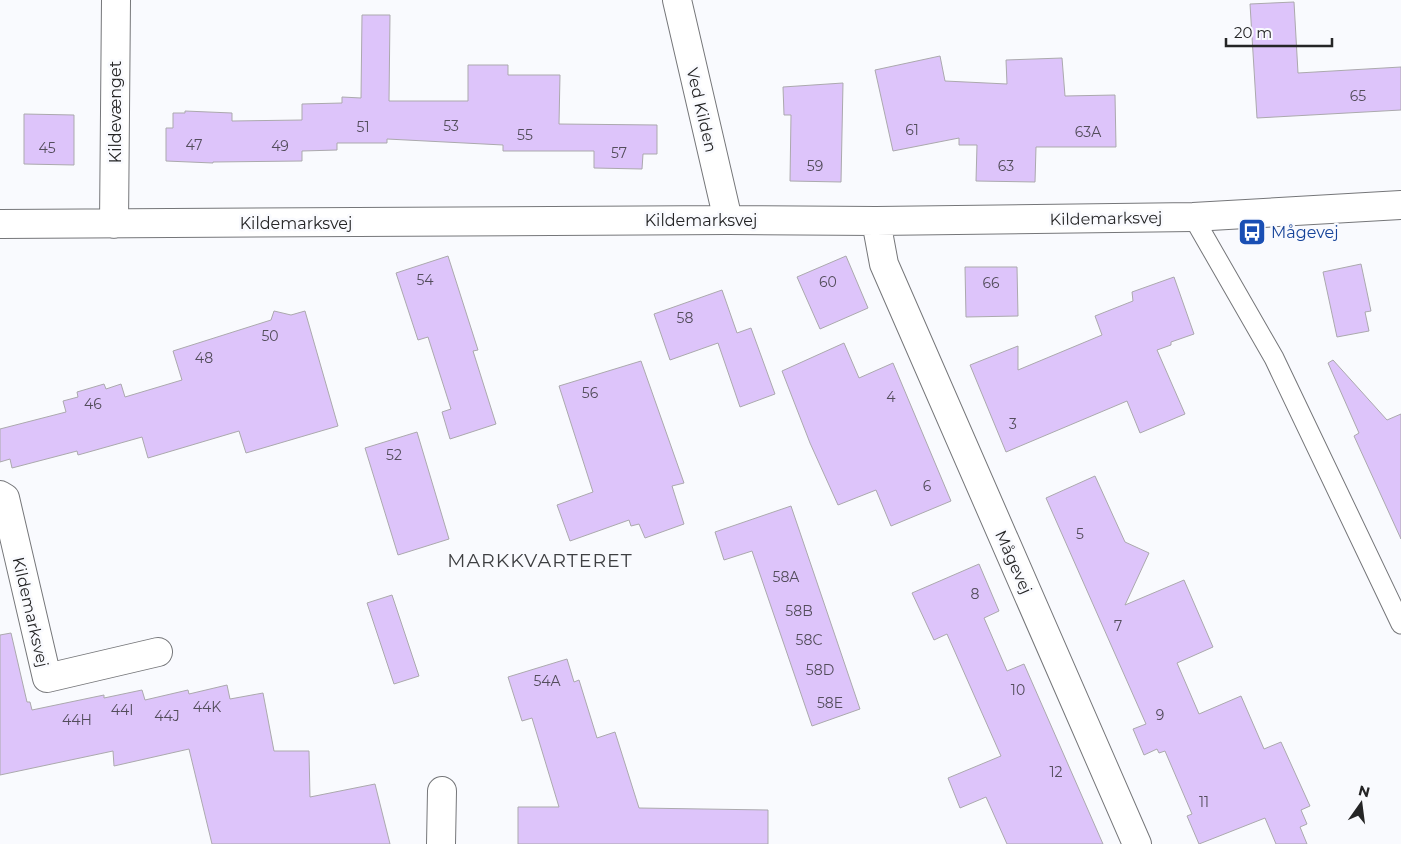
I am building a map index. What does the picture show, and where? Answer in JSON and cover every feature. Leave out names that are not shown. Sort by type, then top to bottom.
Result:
[{"type":"street","name":"Kildevænget","points":[[114,224],[116,0]]},
{"type":"street","name":"Ved Kilden","points":[[677,0],[728,220]]},
{"type":"street","name":"Kildemarksvej","points":[[0,224],[728,220],[876,221],[1193,217],[1401,205]]},
{"type":"street","name":"Mågevej","points":[[876,221],[884,264],[1137,844]]},
{"type":"street","name":"Kildemarksvej","points":[[0,495],[5,498],[47,678],[158,652]]},
{"type":"street","points":[[441,844],[442,792]]},
{"type":"lane","points":[[1193,217],[1274,358],[1401,624]]},
{"type":"building","points":[[1294,2],[1298,73],[1401,67],[1401,110],[1257,118],[1250,4]]},
{"type":"building","points":[[362,15],[390,15],[389,101],[468,101],[468,65],[508,65],[508,75],[560,75],[559,124],[657,125],[657,154],[643,154],[642,169],[594,168],[594,151],[503,151],[503,145],[387,139],[387,143],[337,143],[337,150],[302,151],[302,161],[213,163],[166,161],[166,128],[173,128],[173,113],[185,113],[185,111],[232,113],[232,121],[302,120],[302,104],[342,103],[342,97],[361,98]]},
{"type":"building","points":[[940,56],[945,81],[1007,84],[1006,60],[1062,58],[1065,96],[1115,95],[1116,147],[1036,147],[1035,182],[976,181],[977,145],[959,145],[959,138],[893,151],[875,70]]},
{"type":"building","points":[[843,83],[841,182],[790,181],[791,115],[784,115],[783,87]]},
{"type":"building","points":[[24,114],[74,115],[74,165],[24,164]]},
{"type":"building","points":[[448,256],[478,350],[473,351],[496,424],[450,439],[442,412],[451,409],[428,337],[418,340],[396,273]]},
{"type":"building","points":[[846,256],[868,308],[820,329],[797,277]]},
{"type":"building","points":[[1361,264],[1371,311],[1365,312],[1369,331],[1337,337],[1323,272]]},
{"type":"building","points":[[965,267],[1017,267],[1018,316],[966,317]]},
{"type":"building","points":[[1174,277],[1194,334],[1171,342],[1171,345],[1157,350],[1185,414],[1140,433],[1127,401],[1006,452],[970,365],[1018,346],[1018,370],[1102,335],[1095,316],[1133,301],[1132,292]]},
{"type":"building","points":[[722,290],[737,333],[751,328],[775,394],[740,407],[718,343],[670,360],[654,314]]},
{"type":"building","points":[[274,311],[291,315],[305,311],[338,426],[246,453],[239,431],[148,458],[142,437],[78,455],[77,451],[12,468],[10,459],[0,462],[0,429],[66,412],[63,401],[78,397],[77,392],[104,384],[106,389],[121,384],[125,397],[182,380],[173,351],[271,320]]},
{"type":"building","points":[[844,343],[859,378],[893,363],[951,501],[891,526],[876,490],[838,505],[810,443],[782,371]]},
{"type":"building","points":[[1333,360],[1387,420],[1401,414],[1401,539],[1354,436],[1359,433],[1328,363]]},
{"type":"building","points":[[641,361],[684,483],[672,486],[684,524],[645,538],[639,524],[631,526],[629,520],[570,541],[557,505],[593,492],[559,386]]},
{"type":"building","points":[[417,432],[449,539],[398,555],[365,448]]},
{"type":"building","points":[[1095,476],[1125,542],[1149,553],[1125,605],[1184,580],[1213,647],[1177,663],[1199,714],[1241,696],[1264,749],[1281,742],[1310,806],[1301,810],[1307,824],[1300,827],[1307,844],[1276,844],[1265,818],[1199,844],[1187,816],[1192,814],[1165,751],[1159,753],[1157,749],[1144,755],[1133,729],[1146,724],[1046,498]]},
{"type":"building","points":[[791,506],[860,709],[812,726],[752,551],[724,560],[715,532]]},
{"type":"building","points":[[979,564],[999,611],[984,618],[1007,671],[1024,664],[1103,844],[1007,844],[986,797],[960,808],[948,778],[1001,756],[947,634],[934,640],[912,593]]},
{"type":"building","points":[[392,595],[419,676],[394,684],[367,603]]},
{"type":"building","points":[[11,633],[27,702],[30,702],[32,710],[104,695],[104,698],[142,690],[145,700],[188,690],[189,694],[227,685],[230,699],[263,693],[274,751],[309,751],[310,797],[375,784],[390,844],[212,844],[189,749],[114,766],[113,751],[0,775],[0,635]]},
{"type":"building","points":[[567,659],[574,682],[579,680],[597,738],[615,732],[639,808],[768,810],[768,844],[518,844],[518,807],[559,807],[532,718],[522,721],[508,677]]},
{"type":"place","name":"Mågevej","points":[[1252,232]]},
{"type":"district","name":"MARKKVARTERET","points":[[540,560]]}]
